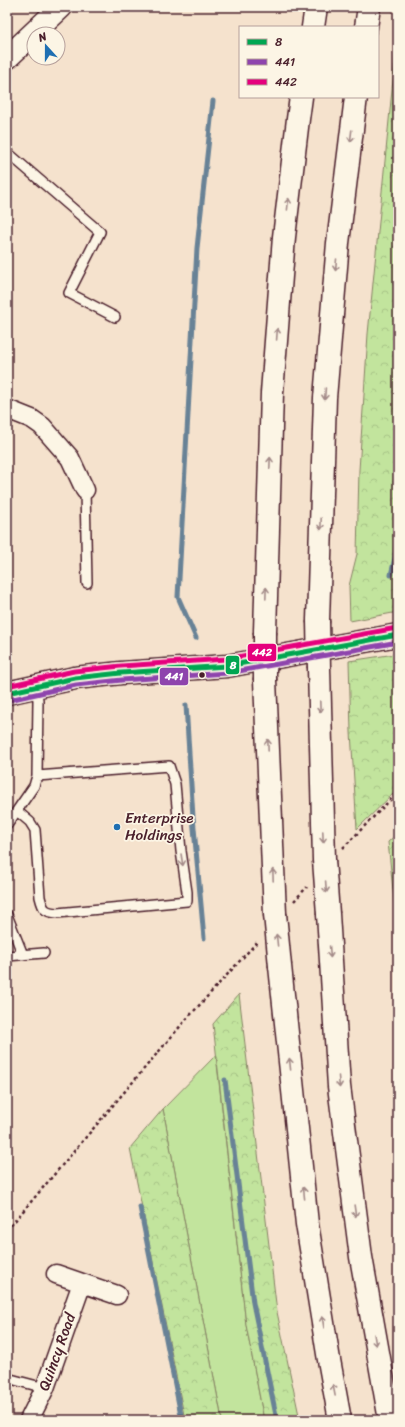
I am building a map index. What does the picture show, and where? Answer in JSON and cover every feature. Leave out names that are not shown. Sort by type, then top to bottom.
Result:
[{"type":"main road","points":[[7,58],[61,7]]},
{"type":"main road","points":[[313,26],[316,7]]},
{"type":"main road","points":[[366,26],[369,7]]},
{"type":"main road","points":[[301,98],[284,237],[272,393],[265,680],[275,914],[280,966],[307,1224],[340,1420]]},
{"type":"main road","points":[[356,98],[338,243],[325,398],[318,621],[319,668],[332,855],[328,914],[339,1086],[361,1257],[390,1420]]},
{"type":"main road","points":[[7,693],[76,678],[121,673],[227,666],[398,635]]},
{"type":"street","points":[[7,410],[32,418],[42,426],[70,458],[85,490]]},
{"type":"street","points":[[56,1274],[117,1295]]},
{"type":"street","name":"Quincy Road","points":[[29,1420],[46,1388],[82,1283]]},
{"type":"lane","points":[[7,152],[100,232],[69,294],[115,317]]},
{"type":"lane","points":[[85,490],[87,583]]},
{"type":"lane","points":[[7,825],[34,786],[37,776],[38,700],[36,686]]},
{"type":"lane","points":[[17,811],[30,822],[35,830],[40,897],[44,910],[47,912],[57,913],[187,901],[187,892],[180,851],[175,784],[169,766],[37,776]]},
{"type":"lane","points":[[7,915],[23,955]]},
{"type":"lane","points":[[7,956],[44,953]]},
{"type":"lane","points":[[7,1378],[46,1388]]},
{"type":"path","points":[[332,855],[398,792]]},
{"type":"path","points":[[294,902],[310,884]]},
{"type":"path","points":[[7,1230],[183,1023],[262,936]]},
{"type":"green space","points":[[398,48],[398,612],[350,621],[349,586],[357,554],[359,470],[368,334],[396,49]]},
{"type":"green space","points":[[395,654],[394,660],[398,660],[398,789],[357,829],[351,732],[349,661]]},
{"type":"green space","points":[[398,833],[398,938],[388,842]]},
{"type":"green space","points":[[239,994],[277,1312],[300,1420],[264,1420],[246,1325],[213,1024]]},
{"type":"green space","points":[[216,1055],[246,1325],[264,1420],[222,1420],[163,1109]]},
{"type":"green space","points":[[163,1109],[222,1420],[185,1420],[130,1148]]},
{"type":"waterway","points":[[196,638],[178,597],[197,248],[213,101]]},
{"type":"waterway","points":[[391,575],[395,558],[398,530]]},
{"type":"waterway","points":[[186,705],[193,817],[204,938]]},
{"type":"waterway","points":[[225,1080],[253,1303],[277,1420]]},
{"type":"waterway","points":[[140,1207],[182,1420]]},
{"type":"transit line","name":"442","points":[[7,686],[74,671],[121,666],[226,659],[397,628]]},
{"type":"transit line","name":"8","points":[[7,693],[75,678],[121,673],[227,666],[398,635]]},
{"type":"transit line","name":"441","points":[[9,700],[76,685],[122,680],[228,673],[398,642]]},
{"type":"place","name":"Enterprise Holdings","points":[[117,827]]}]
